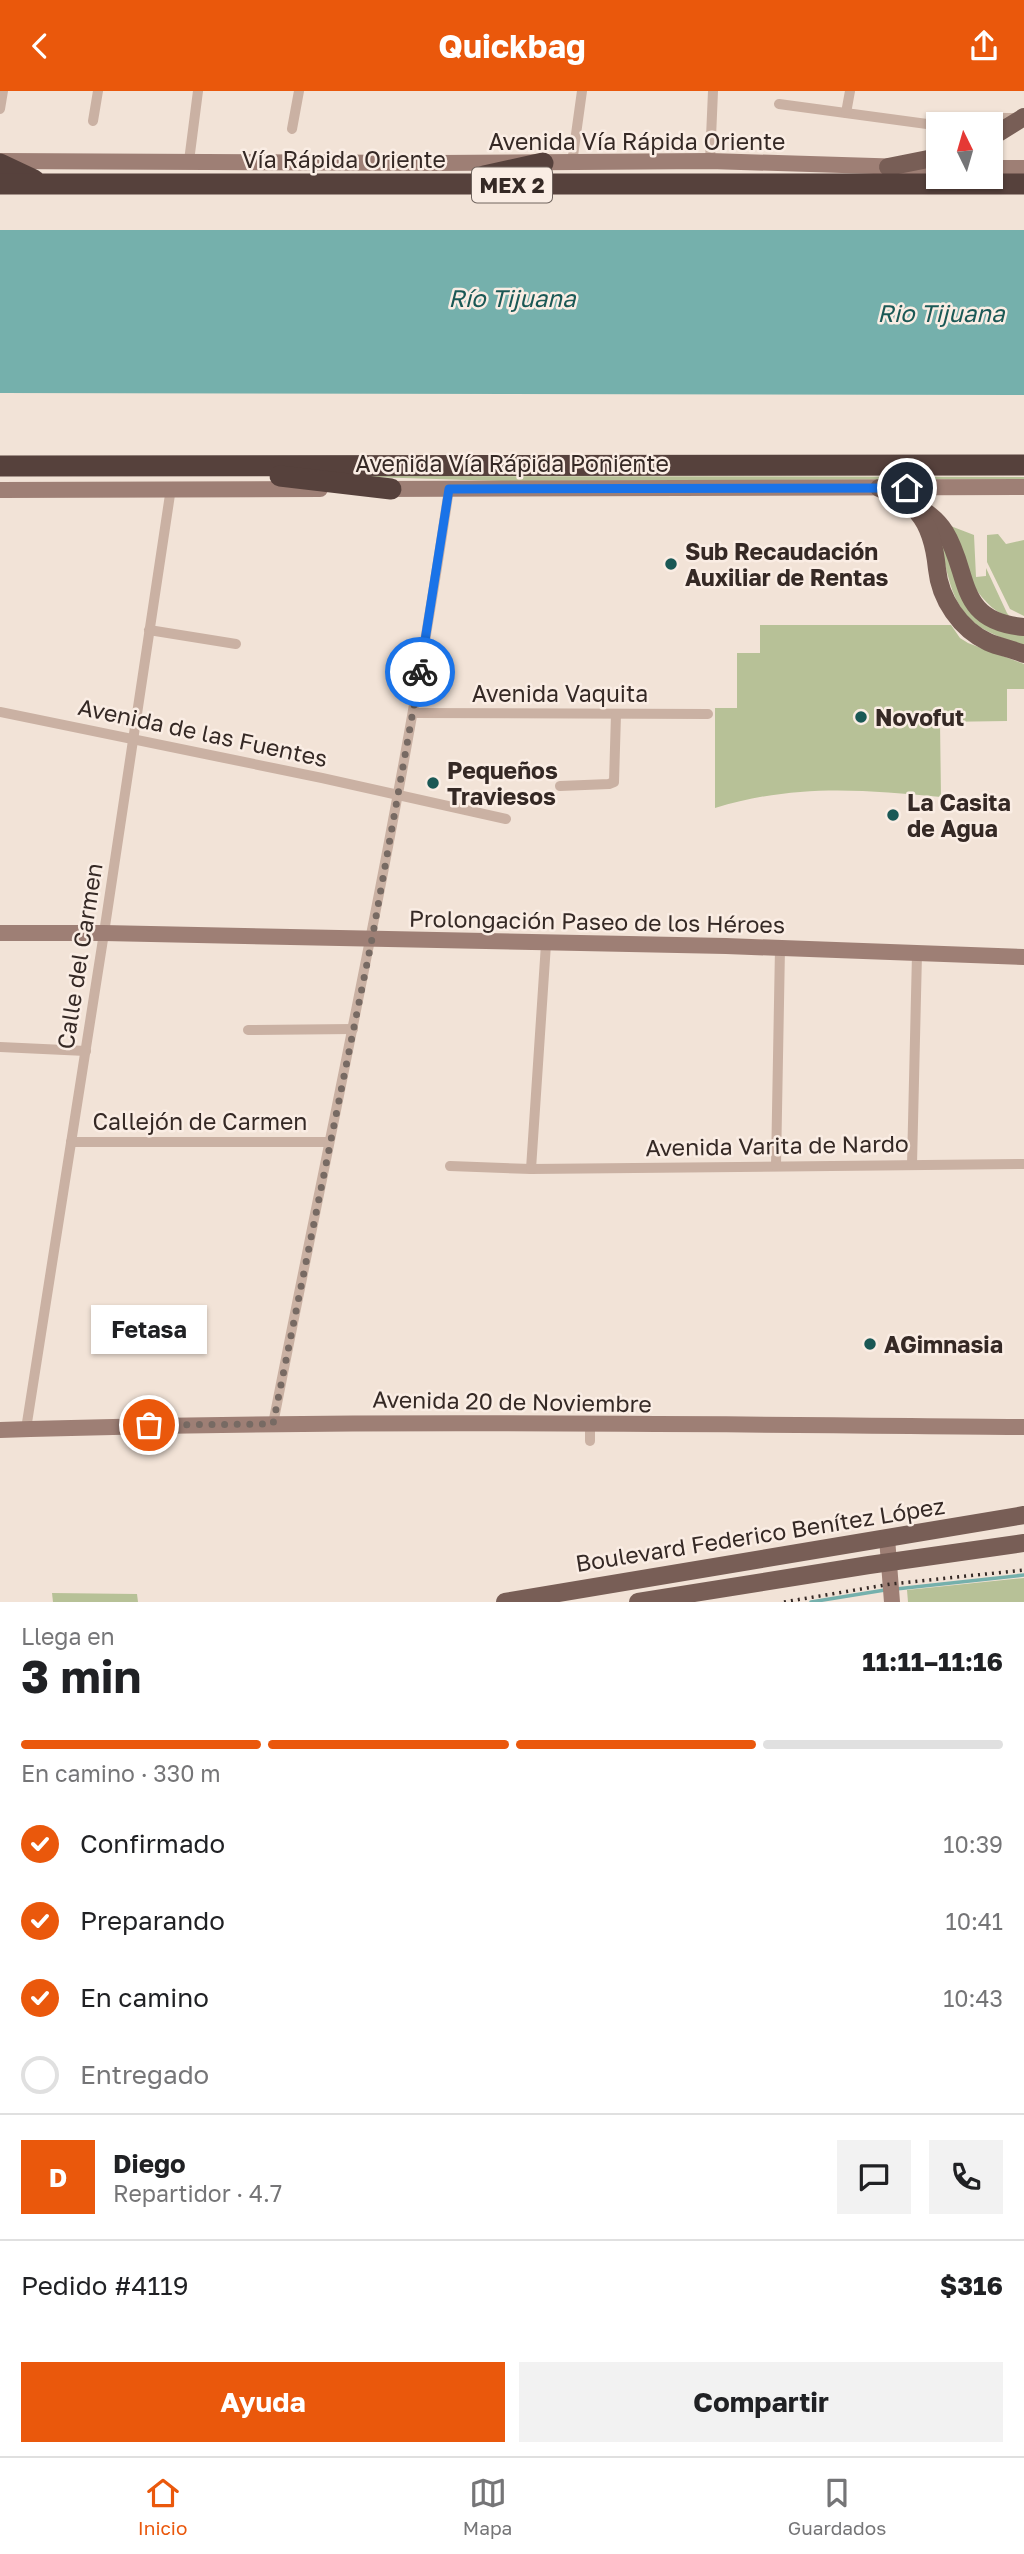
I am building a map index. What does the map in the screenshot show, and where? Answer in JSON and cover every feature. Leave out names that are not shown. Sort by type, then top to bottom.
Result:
[{"type":"highway","points":[[0,162],[42,184]]},
{"type":"highway","points":[[442,185],[543,163]]},
{"type":"highway","name":"Vía Rápida Oriente","points":[[0,184],[1024,184]]},
{"type":"highway","name":"Avenida Vía Rápida Poniente","points":[[0,465],[1024,465]]},
{"type":"highway","points":[[0,476],[98,465]]},
{"type":"highway","points":[[180,465],[391,489]]},
{"type":"main road","points":[[1003,130],[1023,118]]},
{"type":"main road","points":[[888,167],[926,159]]},
{"type":"main road","name":"Avenida Vía Rápida Oriente","points":[[0,162],[710,161],[926,168]]},
{"type":"main road","points":[[1003,168],[1024,168]]},
{"type":"main road","name":"Avenida Vía Rápida Poniente","points":[[0,490],[1024,487]]},
{"type":"main road","points":[[879,488],[931,515],[945,531],[965,588],[977,607],[999,622],[1024,627]]},
{"type":"main road","points":[[909,502],[925,520],[941,588],[946,601],[960,621],[987,641],[1024,654]]},
{"type":"main road","name":"Prolongación Paseo de los Héroes","points":[[0,933],[780,948],[1024,957]]},
{"type":"main road","name":"Avenida 20 de Noviembre","points":[[0,1430],[273,1424],[590,1432],[1024,1427]]},
{"type":"main road","name":"Boulevard Federico Benítez López","points":[[505,1602],[1024,1515]]},
{"type":"main road","points":[[887,1538],[892,1602]]},
{"type":"main road","name":"Boulevard Federico Benítez López","points":[[638,1602],[1024,1543]]},
{"type":"street","points":[[0,109],[3,91]]},
{"type":"street","points":[[93,121],[98,91]]},
{"type":"street","points":[[190,161],[198,91]]},
{"type":"street","points":[[292,128],[299,91]]},
{"type":"street","points":[[572,163],[582,91]]},
{"type":"street","points":[[710,161],[713,91]]},
{"type":"street","points":[[846,113],[850,91]]},
{"type":"street","points":[[779,104],[927,124],[988,118],[1023,118]]},
{"type":"street","name":"Calle del Carmen","points":[[26,1429],[171,488]]},
{"type":"street","points":[[273,1424],[372,939],[413,713],[449,489]]},
{"type":"street","points":[[149,630],[236,644]]},
{"type":"street","name":"Avenida de las Fuentes","points":[[0,712],[506,819]]},
{"type":"street","name":"Avenida Vaquita","points":[[413,713],[708,714]]},
{"type":"street","points":[[560,786],[614,782],[616,714]]},
{"type":"street","points":[[531,1169],[547,944]]},
{"type":"street","points":[[776,1166],[780,948]]},
{"type":"street","points":[[912,1164],[917,954]]},
{"type":"street","points":[[248,1030],[353,1029]]},
{"type":"street","points":[[0,1047],[86,1051]]},
{"type":"street","name":"Callejón de Carmen","points":[[71,1142],[329,1142]]},
{"type":"street","name":"Avenida Varita de Nardo","points":[[450,1166],[531,1169],[1024,1164]]},
{"type":"green space","points":[[337,476],[1024,477],[1024,479],[502,481]]},
{"type":"green space","points":[[948,525],[974,535],[976,577],[986,576],[986,568],[1011,618],[987,602],[978,591],[964,566]]},
{"type":"green space","points":[[998,534],[1006,544],[1024,540],[1024,616],[1010,609],[987,562],[987,535]]},
{"type":"green space","points":[[942,538],[959,592],[1024,634],[1024,646],[985,630],[966,615],[953,592],[948,576]]},
{"type":"green space","name":"Novofut","points":[[760,625],[951,625],[960,638],[968,643],[1024,664],[1024,689],[1007,689],[1007,721],[940,722],[941,797],[855,791],[800,792],[744,800],[715,808],[715,708],[737,708],[737,653],[760,653]]},
{"type":"green space","points":[[1024,1578],[1024,1602],[908,1602],[907,1590]]},
{"type":"green space","points":[[52,1593],[137,1594],[138,1602],[53,1602]]},
{"type":"water","name":"Rio Tijuana","points":[[0,230],[1024,230],[1024,395],[0,393]]},
{"type":"waterway","points":[[896,1589],[1024,1575]]},
{"type":"waterway","points":[[811,1602],[885,1590]]},
{"type":"railway","points":[[784,1602],[891,1584],[1024,1570]]},
{"type":"way so far","points":[[149,1425],[273,1424],[372,939],[420,672]]},
{"type":"place","name":"Sub Recaudación Auxiliar de Rentas","points":[[671,564]]},
{"type":"place","name":"Novofut","points":[[861,717]]},
{"type":"place","name":"Pequeños Traviesos","points":[[433,783]]},
{"type":"place","name":"La Casita de Agua","points":[[893,815]]},
{"type":"place","name":"AGimnasia","points":[[870,1344]]},
{"type":"place","name":"Fetasa","points":[[149,1425]]},
{"type":"route","points":[[420,672],[449,489],[907,488]]},
{"type":"water label","name":"Río Tijuana","points":[[512,297]]}]
